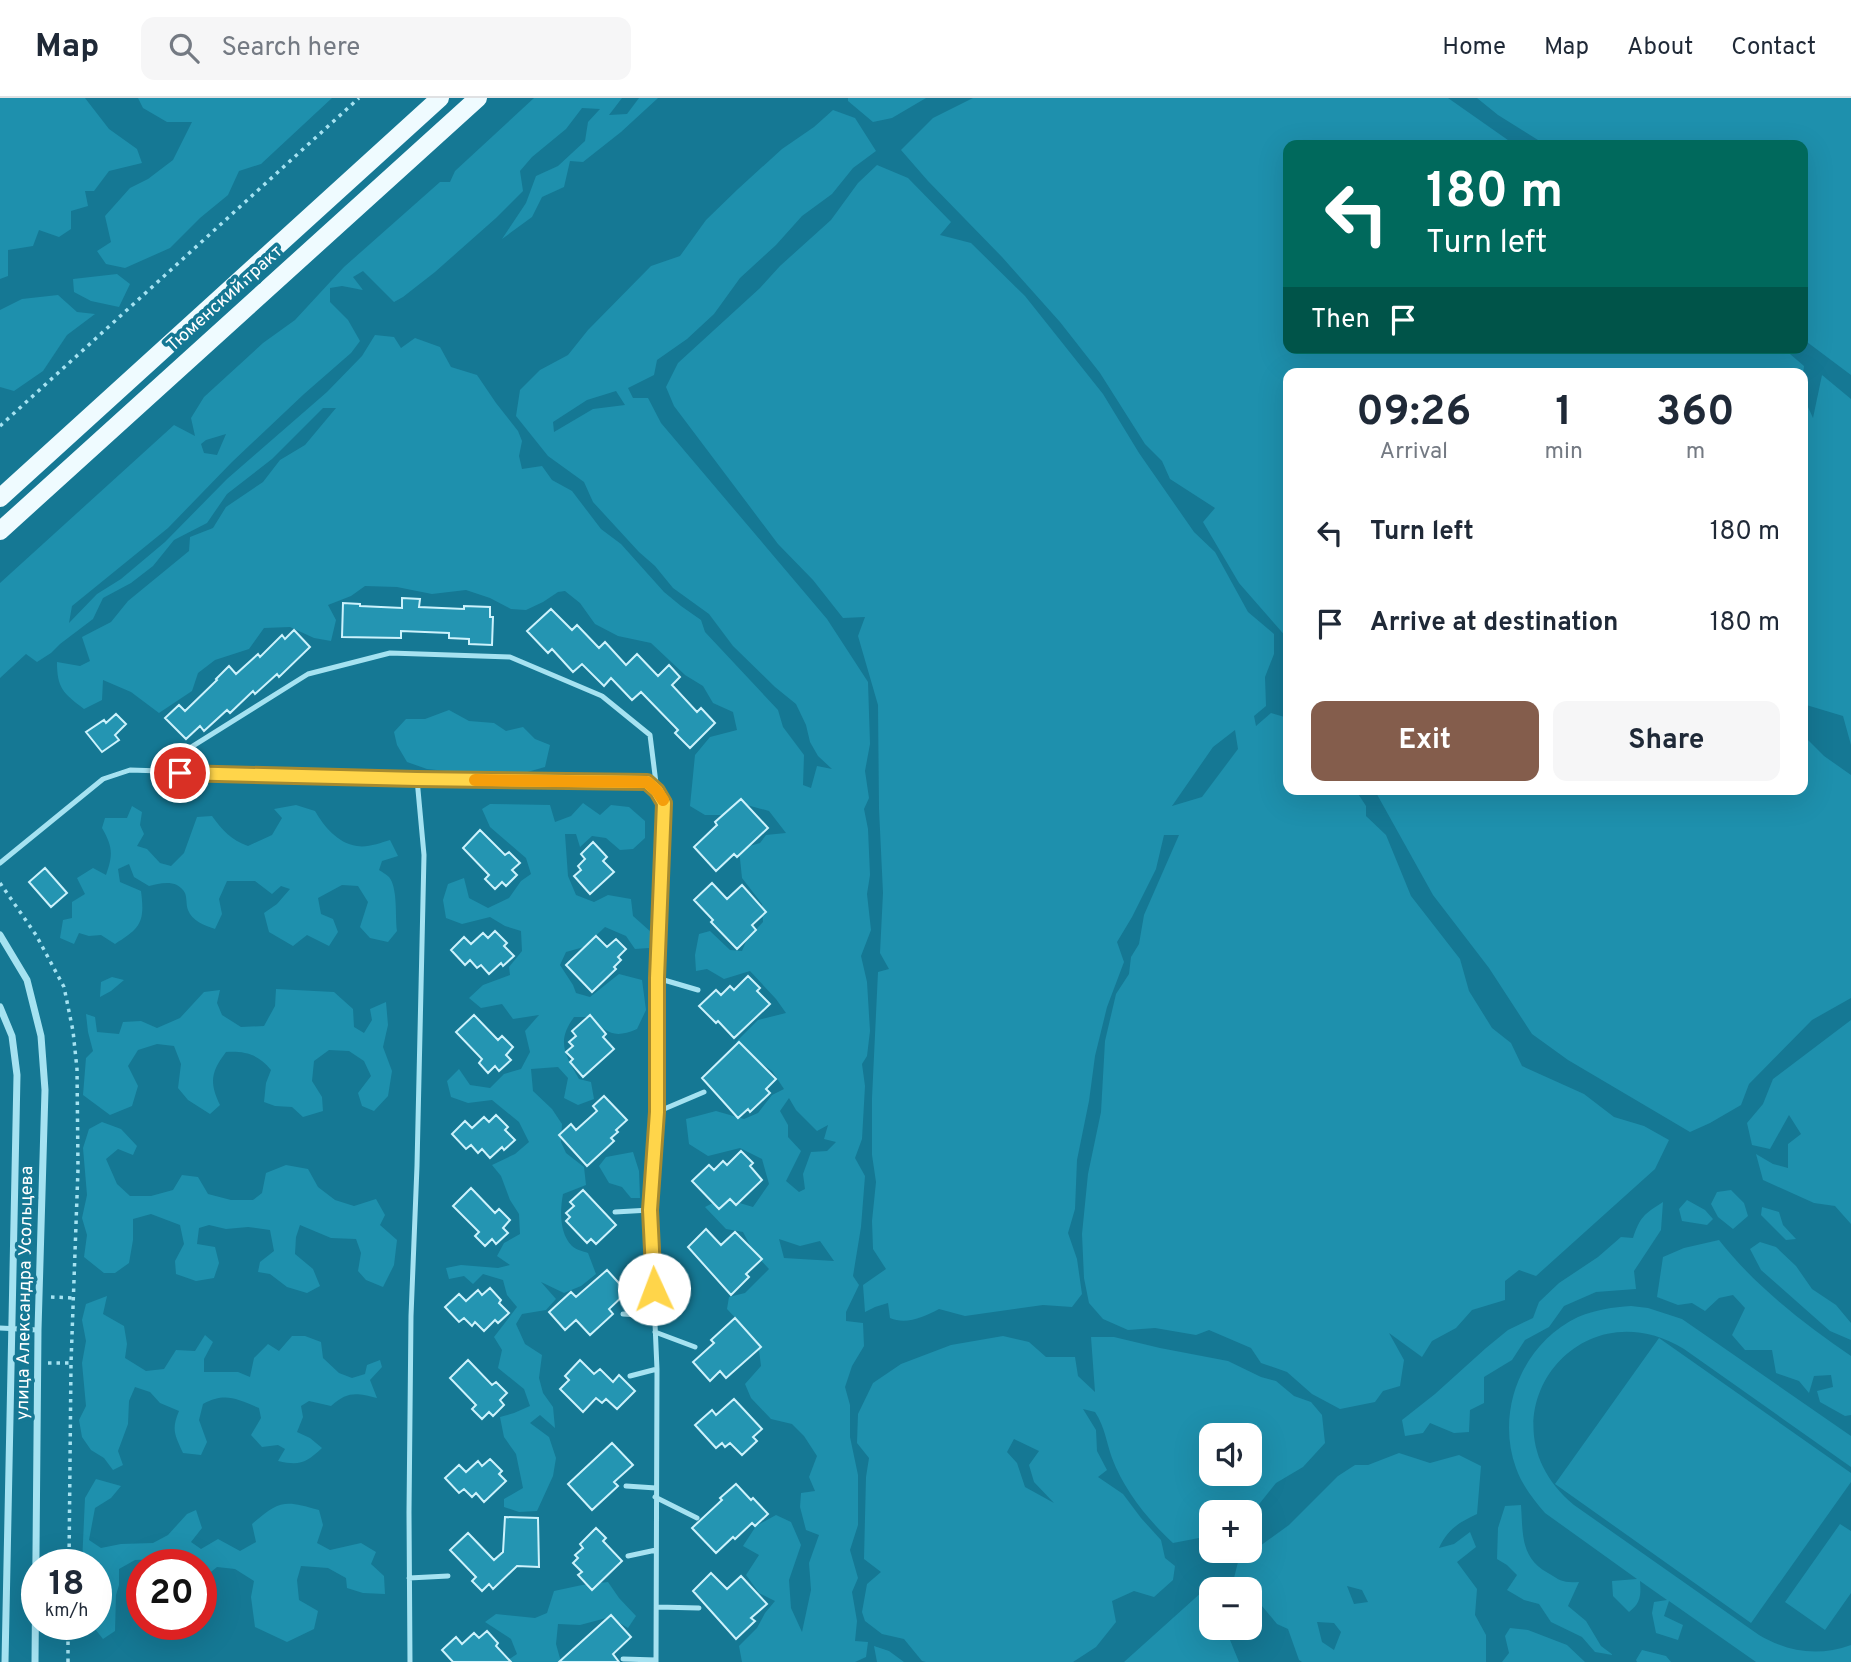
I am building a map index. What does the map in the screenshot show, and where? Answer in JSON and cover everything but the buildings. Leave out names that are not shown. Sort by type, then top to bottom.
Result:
[{"type":"main road","name":"Тюменский тракт","points":[[0,498],[440,98]]},
{"type":"main road","name":"Тюменский тракт","points":[[0,531],[478,98]]},
{"type":"street","name":"улица Александра Усольцева","points":[[0,935],[27,980],[41,1036],[45,1090],[38,1330],[35,1662]]},
{"type":"street","name":"улица Александра Усольцева","points":[[0,1007],[12,1036],[17,1075],[5,1662]]},
{"type":"lane","points":[[153,771],[308,674],[390,653],[510,657],[602,696],[650,736],[657,791]]},
{"type":"lane","points":[[0,863],[103,779],[130,770],[417,779],[647,782],[657,791],[664,803],[657,978],[657,1112],[650,1210],[657,1369],[656,1661],[623,1659]]},
{"type":"lane","points":[[410,1662],[411,1316],[424,855],[417,779]]},
{"type":"lane","points":[[657,978],[698,990]]},
{"type":"lane","points":[[657,1112],[704,1092]]},
{"type":"lane","points":[[615,1212],[650,1210]]},
{"type":"lane","points":[[624,1314],[654,1316]]},
{"type":"lane","points":[[0,1328],[38,1330]]},
{"type":"lane","points":[[655,1332],[695,1347]]},
{"type":"lane","points":[[630,1376],[657,1369]]},
{"type":"lane","points":[[626,1486],[656,1488]]},
{"type":"lane","points":[[655,1497],[697,1518]]},
{"type":"lane","points":[[628,1556],[656,1549]]},
{"type":"lane","points":[[409,1578],[448,1576]]},
{"type":"lane","points":[[657,1607],[699,1608]]},
{"type":"path","points":[[0,426],[359,98]]},
{"type":"path","points":[[0,883],[36,935],[64,987],[78,1069],[69,1549]]},
{"type":"path","points":[[68,1640],[68,1662]]},
{"type":"shaded area","points":[[0,98],[85,98],[109,129],[137,149],[142,163],[109,171],[94,191],[85,191],[88,206],[71,211],[71,229],[59,237],[39,230],[33,246],[8,250],[8,276],[0,279]]},
{"type":"shaded area","points":[[138,98],[332,98],[261,164],[239,171],[228,195],[170,248],[125,268],[106,264],[97,251],[111,242],[105,216],[130,188],[148,179],[173,160],[192,122],[167,122],[143,108]]},
{"type":"shaded area","points":[[534,98],[622,98],[609,115],[627,114],[639,98],[658,98],[583,162],[570,161],[564,187],[542,197],[532,217],[502,239],[526,203],[536,176],[558,166],[585,141],[588,122],[600,109],[582,108],[566,129],[532,157],[520,171],[523,191],[435,272],[403,297],[394,302],[363,271],[353,277],[363,290],[342,286],[330,288],[330,302],[348,320],[360,341],[351,353],[232,462],[168,528],[72,606],[69,623],[97,594],[121,579],[165,542],[227,479],[327,392],[362,356],[375,335],[394,337],[401,348],[415,338],[440,347],[451,367],[477,375],[518,431],[522,441],[519,456],[522,469],[542,466],[552,480],[572,491],[601,529],[621,544],[664,592],[701,620],[705,632],[778,710],[783,727],[804,755],[803,785],[811,788],[817,766],[832,769],[818,756],[810,742],[806,725],[796,704],[733,646],[709,614],[673,588],[593,502],[584,482],[548,456],[516,416],[520,390],[540,370],[568,355],[588,330],[651,266],[680,256],[706,220],[782,149],[833,110],[855,118],[876,151],[853,168],[832,194],[802,216],[776,245],[740,278],[714,314],[687,339],[657,360],[654,375],[628,388],[633,398],[648,398],[661,423],[827,619],[868,682],[870,744],[865,771],[869,798],[864,809],[868,829],[870,875],[867,894],[871,930],[861,956],[867,982],[870,1031],[867,1056],[862,1064],[865,1086],[862,1139],[855,1158],[865,1176],[861,1227],[853,1276],[859,1285],[846,1312],[846,1321],[863,1323],[864,1346],[852,1366],[845,1387],[850,1405],[850,1437],[858,1475],[858,1525],[850,1550],[858,1578],[852,1592],[857,1621],[855,1641],[868,1642],[866,1657],[855,1662],[742,1662],[739,1646],[757,1628],[775,1601],[759,1593],[746,1575],[759,1555],[743,1546],[756,1526],[776,1515],[791,1522],[801,1545],[789,1580],[791,1608],[802,1632],[811,1590],[809,1563],[819,1535],[806,1530],[800,1507],[801,1493],[815,1491],[809,1477],[817,1456],[792,1424],[771,1419],[751,1398],[745,1384],[761,1366],[758,1342],[727,1309],[729,1297],[745,1293],[769,1269],[754,1253],[743,1232],[726,1229],[705,1207],[723,1198],[753,1207],[769,1184],[762,1159],[740,1148],[708,1156],[689,1144],[686,1119],[716,1111],[744,1119],[758,1113],[772,1095],[784,1089],[772,1071],[736,1042],[758,1020],[786,1013],[776,999],[750,971],[724,979],[707,969],[696,971],[695,955],[699,934],[710,931],[730,950],[742,951],[747,939],[763,922],[762,904],[742,878],[739,849],[760,843],[766,835],[786,833],[769,811],[736,802],[726,815],[705,815],[690,806],[695,755],[710,737],[737,730],[733,712],[713,703],[703,686],[685,675],[651,643],[618,636],[595,624],[580,603],[565,591],[558,592],[526,610],[511,609],[466,590],[432,594],[397,587],[365,586],[351,596],[328,605],[336,620],[331,641],[314,638],[290,627],[264,628],[249,649],[215,660],[198,673],[192,691],[159,713],[131,692],[103,680],[102,700],[84,709],[71,699],[60,684],[57,662],[80,666],[90,661],[82,637],[111,622],[128,601],[189,551],[190,537],[213,528],[226,507],[263,482],[280,460],[305,445],[336,408],[323,408],[272,459],[227,494],[207,523],[174,540],[153,566],[131,583],[103,598],[93,619],[51,653],[37,662],[26,654],[0,678],[0,583],[174,425],[195,436],[191,418],[204,397],[263,343],[295,320],[344,267],[440,182],[450,182],[455,171]],"holes":[[[616,391],[625,405],[593,409],[554,432],[553,422],[587,400]],[[226,434],[217,455],[204,453],[201,444]],[[789,1098],[796,1110],[817,1131],[828,1125],[824,1139],[836,1142],[827,1151],[811,1152],[803,1174],[805,1189],[799,1192],[786,1181],[801,1151],[788,1137],[788,1125],[780,1111]],[[779,1239],[800,1246],[820,1241],[834,1261],[784,1258]]]},
{"type":"shaded area","points":[[848,98],[926,98],[892,118],[873,122],[848,101]]},
{"type":"shaded area","points":[[973,98],[1448,98],[1508,140],[1283,140],[1283,354],[1790,354],[1804,368],[1283,368],[1283,633],[1239,583],[1203,522],[1215,508],[1170,479],[1162,461],[1145,444],[1100,373],[1060,322],[901,150],[933,118]]},
{"type":"shaded area","points":[[1477,98],[1851,98],[1851,375],[1808,343],[1808,140],[1538,140]]},
{"type":"shaded area","points":[[877,165],[908,178],[951,222],[940,235],[971,243],[1025,296],[1103,394],[1139,453],[1194,532],[1215,552],[1248,612],[1274,634],[1274,654],[1265,677],[1266,706],[1254,716],[1256,726],[1271,713],[1283,717],[1283,795],[1359,795],[1366,806],[1366,816],[1386,835],[1411,896],[1460,959],[1469,991],[1492,1028],[1511,1043],[1522,1066],[1584,1094],[1614,1117],[1644,1126],[1669,1140],[1655,1169],[1536,1276],[1519,1270],[1505,1281],[1505,1300],[1472,1310],[1456,1328],[1432,1341],[1422,1357],[1389,1333],[1404,1360],[1400,1386],[1383,1391],[1375,1402],[1340,1409],[1312,1394],[1287,1372],[1261,1363],[1251,1348],[1209,1330],[1196,1335],[1155,1328],[1128,1330],[1103,1319],[1089,1303],[1084,1278],[1082,1234],[1088,1174],[1101,1112],[1105,1041],[1116,994],[1129,974],[1131,957],[1139,944],[1144,915],[1179,835],[1164,835],[1156,869],[1117,942],[1124,962],[1107,1007],[1095,1056],[1077,1160],[1075,1209],[1068,1233],[1077,1259],[1082,1294],[1072,1307],[1043,1305],[965,1316],[939,1309],[915,1319],[896,1320],[890,1318],[888,1303],[865,1312],[863,1285],[886,1269],[873,1249],[872,1221],[876,1182],[872,1155],[872,1098],[878,972],[889,969],[880,953],[883,893],[878,705],[858,636],[865,617],[843,618],[813,580],[778,544],[674,406],[666,387],[678,363],[831,220],[858,183]],"holes":[[[1235,730],[1238,749],[1202,797],[1172,806],[1213,747]]]},
{"type":"shaded area","points":[[117,274],[130,284],[119,307],[91,301],[74,292],[73,279]]},
{"type":"shaded area","points":[[58,295],[77,312],[95,314],[67,335],[43,371],[14,391],[0,387],[0,310],[22,299]]},
{"type":"shaded area","points":[[1822,375],[1851,399],[1851,745],[1843,716],[1808,706],[1808,407],[1813,418]]},
{"type":"shaded area","points":[[449,710],[469,721],[494,723],[506,731],[523,727],[535,739],[550,745],[545,767],[524,773],[466,773],[427,769],[407,762],[397,745],[394,732],[406,719],[425,719]]},
{"type":"shaded area","points":[[1808,740],[1824,756],[1851,775],[1851,998],[1812,1020],[1749,1084],[1741,1105],[1690,1132],[1568,1060],[1532,1034],[1489,968],[1433,895],[1377,795],[1808,795]]},
{"type":"shaded area","points":[[583,803],[600,815],[611,805],[629,807],[645,821],[645,838],[633,849],[620,850],[606,838],[592,836],[580,847],[576,834],[565,834],[568,876],[576,895],[594,902],[608,895],[631,899],[633,916],[651,932],[649,948],[635,949],[626,936],[605,927],[584,947],[566,952],[560,965],[576,993],[590,997],[619,974],[642,980],[646,1010],[637,1029],[622,1034],[611,1033],[590,1017],[574,1017],[568,1026],[564,1048],[579,1079],[591,1082],[594,1099],[578,1105],[564,1098],[568,1078],[558,1067],[531,1069],[533,1091],[552,1109],[562,1124],[561,1142],[566,1153],[584,1167],[586,1185],[563,1194],[562,1221],[568,1241],[575,1249],[588,1253],[596,1274],[581,1286],[564,1293],[541,1282],[556,1299],[546,1310],[522,1314],[516,1324],[525,1344],[542,1355],[539,1378],[543,1393],[553,1407],[555,1428],[540,1415],[530,1423],[549,1437],[556,1458],[553,1476],[537,1511],[519,1512],[504,1507],[504,1499],[523,1488],[516,1454],[504,1437],[500,1417],[530,1406],[524,1389],[498,1368],[502,1350],[494,1337],[517,1307],[507,1295],[503,1280],[483,1274],[473,1284],[464,1276],[449,1279],[446,1268],[461,1265],[498,1268],[510,1265],[497,1256],[504,1243],[520,1234],[519,1214],[510,1200],[501,1176],[492,1165],[515,1154],[529,1142],[519,1122],[492,1100],[468,1103],[451,1097],[447,1081],[459,1069],[470,1085],[490,1088],[504,1074],[521,1069],[530,1052],[525,1031],[539,1015],[513,1019],[502,1004],[481,1008],[469,998],[483,985],[510,975],[509,967],[522,951],[521,931],[490,917],[462,924],[446,918],[443,900],[448,884],[464,878],[469,898],[488,908],[509,898],[521,881],[531,874],[526,858],[490,827],[482,809],[490,804],[550,805],[555,822],[571,816]]},
{"type":"shaded area","points":[[296,805],[315,811],[332,833],[350,844],[365,846],[390,840],[398,856],[382,861],[379,870],[389,877],[395,895],[397,931],[388,942],[370,938],[360,927],[368,902],[358,886],[342,885],[318,898],[321,914],[333,919],[338,932],[329,946],[307,935],[293,946],[269,932],[264,913],[277,904],[290,889],[281,886],[272,894],[255,881],[227,881],[219,899],[222,914],[215,929],[192,917],[182,889],[168,883],[149,886],[134,877],[129,864],[118,869],[120,882],[141,891],[142,910],[136,928],[115,944],[101,935],[79,933],[74,944],[60,938],[63,920],[72,918],[72,902],[85,894],[77,878],[93,868],[106,875],[111,851],[102,828],[105,818],[127,818],[132,806],[142,812],[140,825],[144,834],[137,846],[147,849],[160,863],[171,866],[184,853],[197,817],[212,816],[227,834],[248,846],[272,835],[282,818],[274,809]]},
{"type":"shaded area","points":[[112,977],[124,980],[100,997],[101,982]]},
{"type":"shaded area","points":[[276,989],[334,992],[353,1009],[354,1027],[364,1033],[372,1020],[370,1009],[386,1002],[388,1025],[383,1047],[392,1071],[388,1096],[374,1111],[362,1106],[358,1093],[371,1076],[364,1061],[349,1051],[329,1050],[314,1061],[312,1081],[322,1097],[323,1111],[303,1117],[292,1107],[264,1102],[266,1083],[271,1070],[256,1057],[239,1052],[226,1052],[217,1065],[213,1083],[220,1105],[210,1114],[188,1100],[178,1088],[181,1064],[174,1046],[157,1044],[138,1050],[128,1066],[138,1086],[132,1106],[110,1115],[83,1095],[86,1058],[93,1051],[86,1014],[95,1017],[97,1032],[119,1034],[123,1022],[141,1021],[157,1028],[180,1018],[204,992],[220,990],[217,1003],[222,1015],[241,1027],[264,1026],[275,1006]]},
{"type":"shaded area","points":[[1851,1020],[1851,1224],[1835,1206],[1814,1203],[1763,1180],[1756,1154],[1773,1164],[1788,1168],[1788,1144],[1801,1134],[1789,1115],[1770,1149],[1752,1145],[1747,1123],[1763,1104],[1773,1079]]},
{"type":"shaded area","points":[[102,1122],[121,1129],[137,1146],[133,1155],[118,1149],[106,1159],[117,1184],[130,1196],[151,1196],[173,1190],[182,1175],[198,1177],[208,1194],[231,1200],[253,1200],[262,1193],[266,1173],[286,1165],[308,1169],[318,1187],[335,1200],[354,1206],[376,1199],[385,1215],[380,1225],[397,1240],[394,1265],[383,1287],[366,1280],[358,1271],[361,1253],[356,1239],[331,1238],[300,1225],[295,1254],[313,1269],[320,1286],[307,1293],[287,1287],[270,1274],[258,1272],[260,1262],[274,1251],[270,1230],[248,1227],[226,1229],[209,1225],[199,1228],[197,1244],[215,1247],[219,1263],[214,1278],[196,1281],[176,1274],[175,1261],[184,1244],[180,1225],[151,1214],[133,1219],[129,1263],[115,1273],[104,1273],[84,1257],[87,1235],[82,1218],[87,1195],[83,1148],[89,1129]]},
{"type":"shaded area","points":[[633,1152],[639,1171],[640,1198],[631,1198],[622,1187],[609,1183],[599,1166],[606,1157]]},
{"type":"shaded area","points":[[1731,1190],[1744,1203],[1748,1216],[1733,1229],[1718,1217],[1711,1204],[1717,1192]]},
{"type":"shaded area","points":[[1687,1200],[1705,1210],[1713,1219],[1707,1225],[1682,1221],[1679,1209]]},
{"type":"shaded area","points":[[1663,1202],[1661,1230],[1634,1271],[1636,1289],[1596,1292],[1564,1306],[1549,1327],[1525,1340],[1512,1360],[1484,1377],[1484,1403],[1470,1410],[1469,1432],[1454,1433],[1430,1423],[1423,1433],[1405,1436],[1402,1420],[1508,1330],[1533,1318],[1539,1302],[1559,1283],[1598,1257],[1621,1237],[1633,1238],[1644,1217]]},
{"type":"shaded area","points":[[1762,1207],[1779,1212],[1783,1225],[1796,1239],[1786,1240],[1761,1215]]},
{"type":"shaded area","points":[[1719,1240],[1748,1273],[1780,1303],[1851,1356],[1851,1415],[1845,1416],[1820,1402],[1817,1391],[1833,1387],[1831,1375],[1814,1376],[1809,1393],[1799,1381],[1776,1373],[1772,1350],[1745,1350],[1732,1335],[1745,1308],[1733,1295],[1719,1298],[1705,1311],[1692,1303],[1678,1305],[1657,1297],[1663,1257],[1684,1248]]},
{"type":"shaded area","points":[[1760,1242],[1776,1247],[1796,1266],[1812,1289],[1836,1305],[1851,1323],[1851,1340],[1830,1331],[1761,1270],[1750,1249]]},
{"type":"shaded area","points":[[107,1296],[103,1314],[124,1326],[127,1344],[125,1358],[146,1371],[164,1369],[176,1350],[195,1351],[205,1335],[213,1342],[204,1359],[204,1372],[238,1372],[250,1377],[254,1358],[268,1344],[279,1351],[292,1336],[305,1336],[321,1342],[323,1358],[339,1373],[352,1378],[365,1374],[367,1365],[380,1360],[382,1367],[370,1380],[377,1398],[352,1394],[331,1406],[309,1401],[301,1406],[303,1417],[297,1432],[322,1448],[307,1460],[292,1463],[278,1461],[285,1449],[278,1445],[262,1447],[251,1435],[261,1418],[259,1408],[231,1398],[218,1398],[203,1404],[199,1420],[207,1442],[201,1455],[183,1453],[175,1432],[179,1411],[160,1403],[150,1392],[135,1387],[129,1401],[128,1424],[118,1451],[123,1465],[113,1470],[104,1458],[91,1450],[82,1437],[79,1420],[86,1406],[82,1363],[86,1341],[82,1320],[86,1304]]},
{"type":"shaded area","points":[[1631,1306],[1648,1308],[1682,1319],[1851,1436],[1851,1467],[1684,1349],[1644,1333],[1607,1334],[1575,1348],[1551,1372],[1537,1402],[1534,1437],[1546,1472],[1574,1505],[1759,1635],[1803,1651],[1827,1651],[1851,1645],[1851,1662],[1756,1662],[1669,1601],[1664,1616],[1683,1625],[1678,1640],[1656,1633],[1652,1613],[1654,1602],[1667,1600],[1640,1581],[1639,1598],[1629,1612],[1613,1596],[1612,1581],[1637,1579],[1545,1513],[1525,1486],[1516,1468],[1510,1446],[1509,1424],[1518,1380],[1529,1361],[1542,1343],[1578,1317],[1604,1309]]},
{"type":"shaded area","points":[[1003,1336],[1029,1342],[1046,1357],[1075,1357],[1078,1376],[1095,1392],[1091,1337],[1114,1337],[1228,1361],[1276,1381],[1294,1396],[1311,1402],[1322,1415],[1325,1443],[1303,1467],[1276,1483],[1262,1500],[1199,1500],[1199,1538],[1173,1543],[1155,1525],[1123,1482],[1095,1412],[1083,1409],[1096,1430],[1097,1451],[1107,1470],[1098,1477],[1123,1494],[1161,1540],[1165,1558],[1175,1566],[1173,1580],[1154,1597],[1134,1591],[1112,1601],[1116,1622],[1096,1647],[1073,1662],[926,1662],[922,1661],[904,1639],[882,1634],[865,1621],[862,1612],[867,1584],[881,1572],[864,1559],[869,1458],[857,1443],[858,1414],[873,1383],[901,1364],[951,1345]],"holes":[[[1014,1439],[1039,1451],[1029,1465],[1034,1482],[1054,1503],[1025,1487],[1017,1463],[1007,1452]]]},
{"type":"shaded area","points":[[1659,1338],[1851,1473],[1851,1482],[1751,1623],[1555,1484]]},
{"type":"shaded area","points":[[1399,1453],[1430,1463],[1459,1455],[1481,1466],[1477,1514],[1454,1527],[1439,1548],[1454,1544],[1470,1532],[1476,1547],[1457,1562],[1477,1589],[1475,1615],[1486,1635],[1486,1662],[1302,1662],[1288,1629],[1277,1624],[1262,1606],[1262,1577],[1234,1577],[1238,1563],[1262,1563],[1262,1545],[1289,1525],[1338,1476],[1355,1465],[1368,1465]],"holes":[[[1347,1586],[1362,1590],[1368,1602],[1354,1604]],[[1317,1622],[1334,1623],[1341,1632],[1334,1650],[1322,1642]]]},
{"type":"shaded area","points":[[96,1479],[121,1486],[111,1498],[95,1508],[89,1540],[101,1548],[153,1543],[168,1535],[187,1514],[196,1510],[202,1528],[191,1542],[201,1549],[126,1549],[126,1565],[119,1569],[115,1631],[112,1633],[112,1549],[83,1549],[85,1498]]},
{"type":"shaded area","points":[[298,1505],[319,1510],[323,1525],[317,1543],[330,1550],[361,1543],[376,1552],[371,1564],[384,1576],[385,1594],[363,1593],[347,1588],[346,1578],[328,1568],[301,1566],[297,1580],[299,1600],[318,1611],[314,1629],[287,1642],[255,1627],[251,1597],[254,1581],[235,1569],[217,1567],[217,1549],[201,1549],[218,1539],[240,1551],[256,1542],[252,1524],[261,1516],[276,1506]]},
{"type":"shaded area","points":[[1521,1505],[1523,1535],[1532,1560],[1559,1580],[1579,1582],[1568,1606],[1586,1621],[1601,1646],[1613,1655],[1595,1652],[1582,1637],[1551,1622],[1539,1604],[1524,1600],[1507,1590],[1517,1575],[1497,1559],[1498,1528],[1505,1506]]},
{"type":"shaded area","points":[[1840,1524],[1851,1531],[1851,1593],[1825,1630],[1785,1602]]},
{"type":"shaded area","points":[[608,1582],[636,1616],[628,1628],[610,1617],[580,1625],[558,1624],[556,1644],[561,1662],[505,1662],[517,1654],[511,1639],[485,1622],[496,1614],[535,1618],[547,1613],[554,1591]]},
{"type":"shaded area","points":[[1199,1595],[1199,1640],[1230,1640],[1239,1662],[1124,1662]]},
{"type":"shaded area","points":[[1510,1628],[1528,1630],[1567,1645],[1585,1662],[1502,1662],[1509,1653],[1505,1636]]},
{"type":"shaded area","points":[[874,1646],[889,1651],[904,1662],[877,1662]]},
{"type":"shaded area","points":[[1642,1650],[1666,1656],[1671,1662],[1637,1662]]},
{"type":"slow traffic","points":[[475,780],[647,782],[663,800]]},
{"type":"route","points":[[180,773],[647,782],[657,791],[664,803],[657,978],[657,1112],[650,1210],[654,1289]]}]
